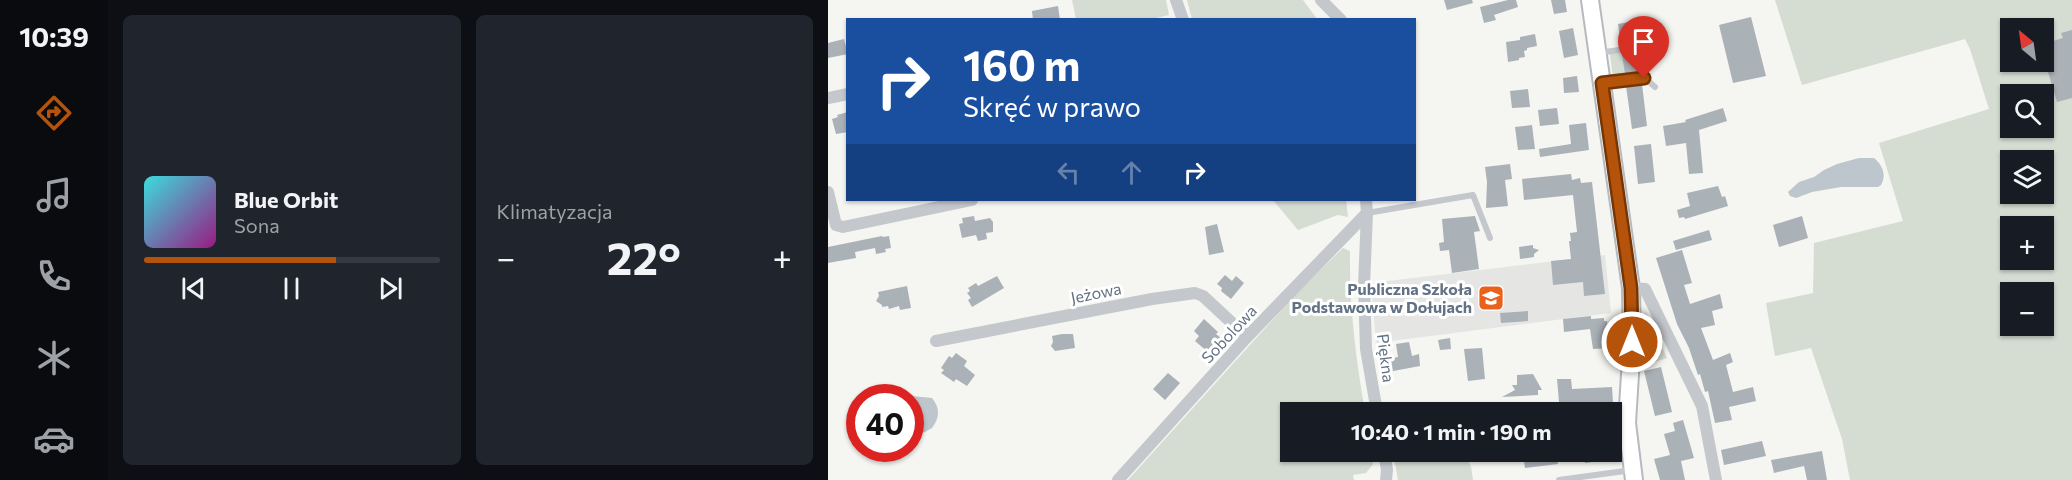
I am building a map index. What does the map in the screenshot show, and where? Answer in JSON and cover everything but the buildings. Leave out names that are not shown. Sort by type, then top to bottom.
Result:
[{"type":"street","points":[[1176,0],[1182,18]]},
{"type":"street","points":[[1321,0],[1339,18]]},
{"type":"street","points":[[1590,0],[1631,288],[1632,342],[1627,417],[1633,475]]},
{"type":"street","points":[[828,98],[846,94]]},
{"type":"street","points":[[828,192],[836,225],[843,227],[967,201]]},
{"type":"street","name":"Piękna","points":[[1366,201],[1364,286],[1366,349],[1375,402]]},
{"type":"street","name":"Sobolowa","points":[[1119,480],[1248,337],[1367,213]]},
{"type":"street","points":[[1631,288],[1645,289],[1702,406],[1716,480]]},
{"type":"street","name":"Jeżowa","points":[[936,341],[1152,299],[1195,293],[1203,296],[1248,337]]},
{"type":"street","points":[[1386,462],[1386,480]]},
{"type":"lane","points":[[1598,53],[1645,46]]},
{"type":"lane","points":[[1602,83],[1644,78],[1655,87]]},
{"type":"lane","points":[[1367,213],[1473,195],[1490,238]]},
{"type":"lane","points":[[1559,480],[1633,475]]},
{"type":"shaded area","points":[[1072,0],[1166,0],[1169,15],[1156,18],[1076,18]]},
{"type":"shaded area","points":[[1187,0],[1303,0],[1316,18],[1192,18]]},
{"type":"shaded area","points":[[1775,0],[2072,0],[2072,480],[1850,480],[1842,439],[1811,348],[1775,356],[1766,303],[1813,293],[1814,243],[1903,221],[1879,143],[1989,109],[1965,39],[1802,85]]},
{"type":"shaded area","points":[[1622,52],[1625,78],[1613,79],[1610,54]]},
{"type":"shaded area","points":[[1859,158],[1874,158],[1879,164],[1884,173],[1881,185],[1878,187],[1841,187],[1812,192],[1796,198],[1790,196],[1788,192],[1799,182],[1814,177],[1837,164]]},
{"type":"shaded area","points":[[1274,201],[1346,201],[1348,217],[1338,215],[1298,230]]},
{"type":"shaded area","points":[[1343,248],[1350,251],[1354,332],[1364,402],[1280,402],[1280,462],[1373,462],[1366,473],[1353,475],[1354,480],[1128,480],[1296,294]]},
{"type":"shaded area","name":"Publiczna Szkoła Podstawowa w Dołujach","points":[[1605,255],[1611,313],[1376,343],[1371,283]]},
{"type":"shaded area","points":[[1645,312],[1667,358],[1639,367]]},
{"type":"shaded area","points":[[924,397],[932,398],[938,413],[932,428],[925,432]]},
{"type":"shaded area","points":[[1395,462],[1469,462],[1473,480],[1398,480]]},
{"type":"place","name":"Publiczna Szkoła Podstawowa w Dołujach","points":[[1491,298]]},
{"type":"route","points":[[1632,342],[1631,288],[1602,83],[1644,78]]}]
